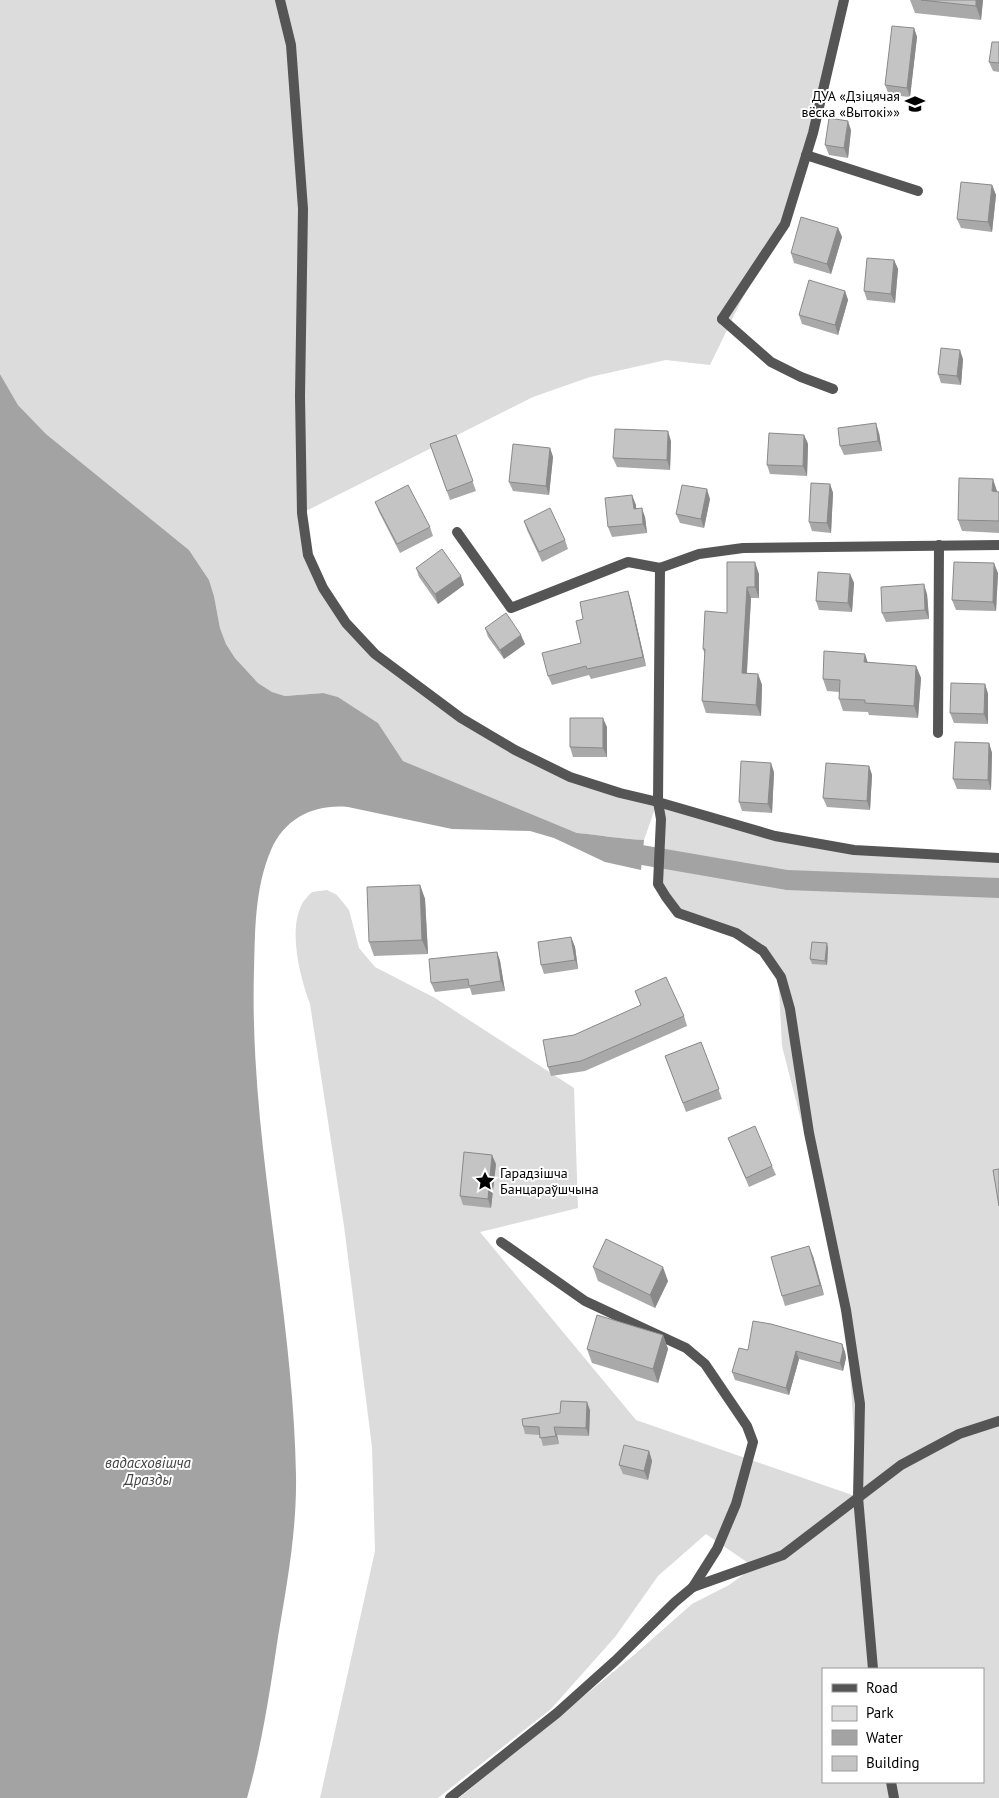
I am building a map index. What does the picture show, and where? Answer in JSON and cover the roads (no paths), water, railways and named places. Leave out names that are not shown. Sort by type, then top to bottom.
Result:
[{"type":"street","points":[[280,0],[291,45],[304,209],[300,396],[302,512],[308,555],[323,588],[346,623],[375,654],[461,718],[515,750],[570,776],[620,793],[775,836],[854,850],[999,858]]},
{"type":"street","points":[[833,390],[771,362],[722,319],[784,224],[813,133],[844,0]]},
{"type":"street","points":[[806,156],[918,191]]},
{"type":"street","points":[[457,532],[511,608],[628,562],[660,568],[699,554],[742,548],[999,545]]},
{"type":"street","points":[[938,733],[939,545]]},
{"type":"street","points":[[660,568],[658,802],[661,819],[658,884],[678,913],[736,933],[763,951],[781,977],[790,1009],[809,1133],[846,1310],[860,1404],[858,1497],[873,1668]]},
{"type":"street","points":[[450,1798],[557,1713],[693,1587],[718,1549],[736,1504],[753,1442],[747,1426],[705,1364],[686,1348],[585,1301],[501,1242]]},
{"type":"street","points":[[693,1587],[783,1555],[901,1465],[959,1434],[999,1421]]},
{"type":"street","points":[[891,1783],[894,1798]]},
{"type":"water","name":"вадасховішча Дразды","points":[[0,374],[18,405],[46,434],[189,550],[209,580],[220,628],[226,644],[235,658],[258,683],[272,692],[285,696],[323,693],[338,697],[378,723],[403,761],[577,833],[644,840],[641,870],[605,862],[554,838],[530,831],[452,829],[348,807],[336,807],[324,808],[302,815],[284,829],[271,850],[262,879],[257,909],[254,970],[254,1034],[264,1160],[293,1411],[296,1495],[291,1556],[269,1698],[247,1798],[0,1798]]},
{"type":"waterway","points":[[642,855],[787,880],[999,888]]},
{"type":"place","name":"ДУА «Дзіцячая вёска «Вытокі»»","points":[[915,104]]},
{"type":"place","name":"Гарадзішча Банцараўшчына","points":[[485,1181]]}]
